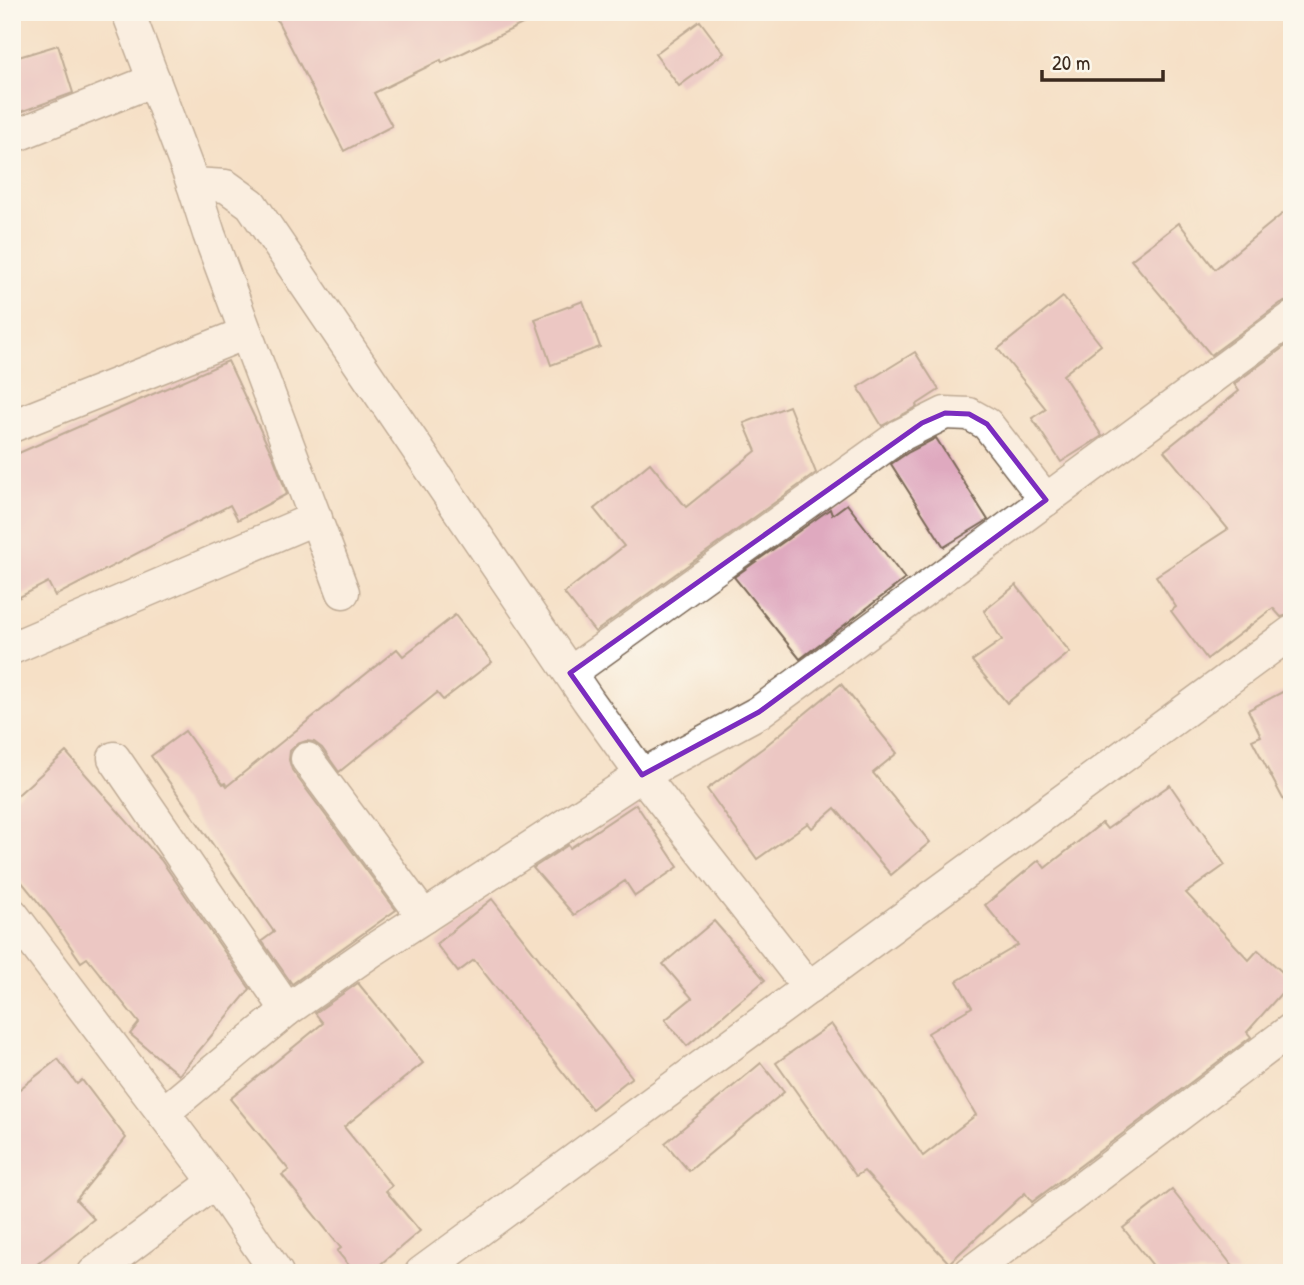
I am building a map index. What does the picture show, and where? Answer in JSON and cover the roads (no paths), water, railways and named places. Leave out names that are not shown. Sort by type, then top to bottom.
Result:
[{"type":"street","points":[[128,12],[343,592]]},
{"type":"street","points":[[12,137],[154,80]]},
{"type":"street","points":[[193,184],[226,186],[251,204],[642,775],[809,988]]},
{"type":"street","points":[[163,1113],[287,1010],[424,917],[642,775],[759,712],[1292,318]]},
{"type":"street","points":[[12,426],[246,333]]},
{"type":"street","points":[[570,673],[899,436],[945,413],[969,414],[987,424],[1046,499]]},
{"type":"street","points":[[12,648],[316,518]]},
{"type":"street","points":[[421,1273],[1292,632]]},
{"type":"street","points":[[114,758],[287,1010]]},
{"type":"street","points":[[307,759],[424,917]]},
{"type":"street","points":[[12,914],[215,1182],[277,1273]]},
{"type":"street","points":[[970,1273],[1292,1029]]},
{"type":"street","points":[[94,1273],[215,1182]]}]
